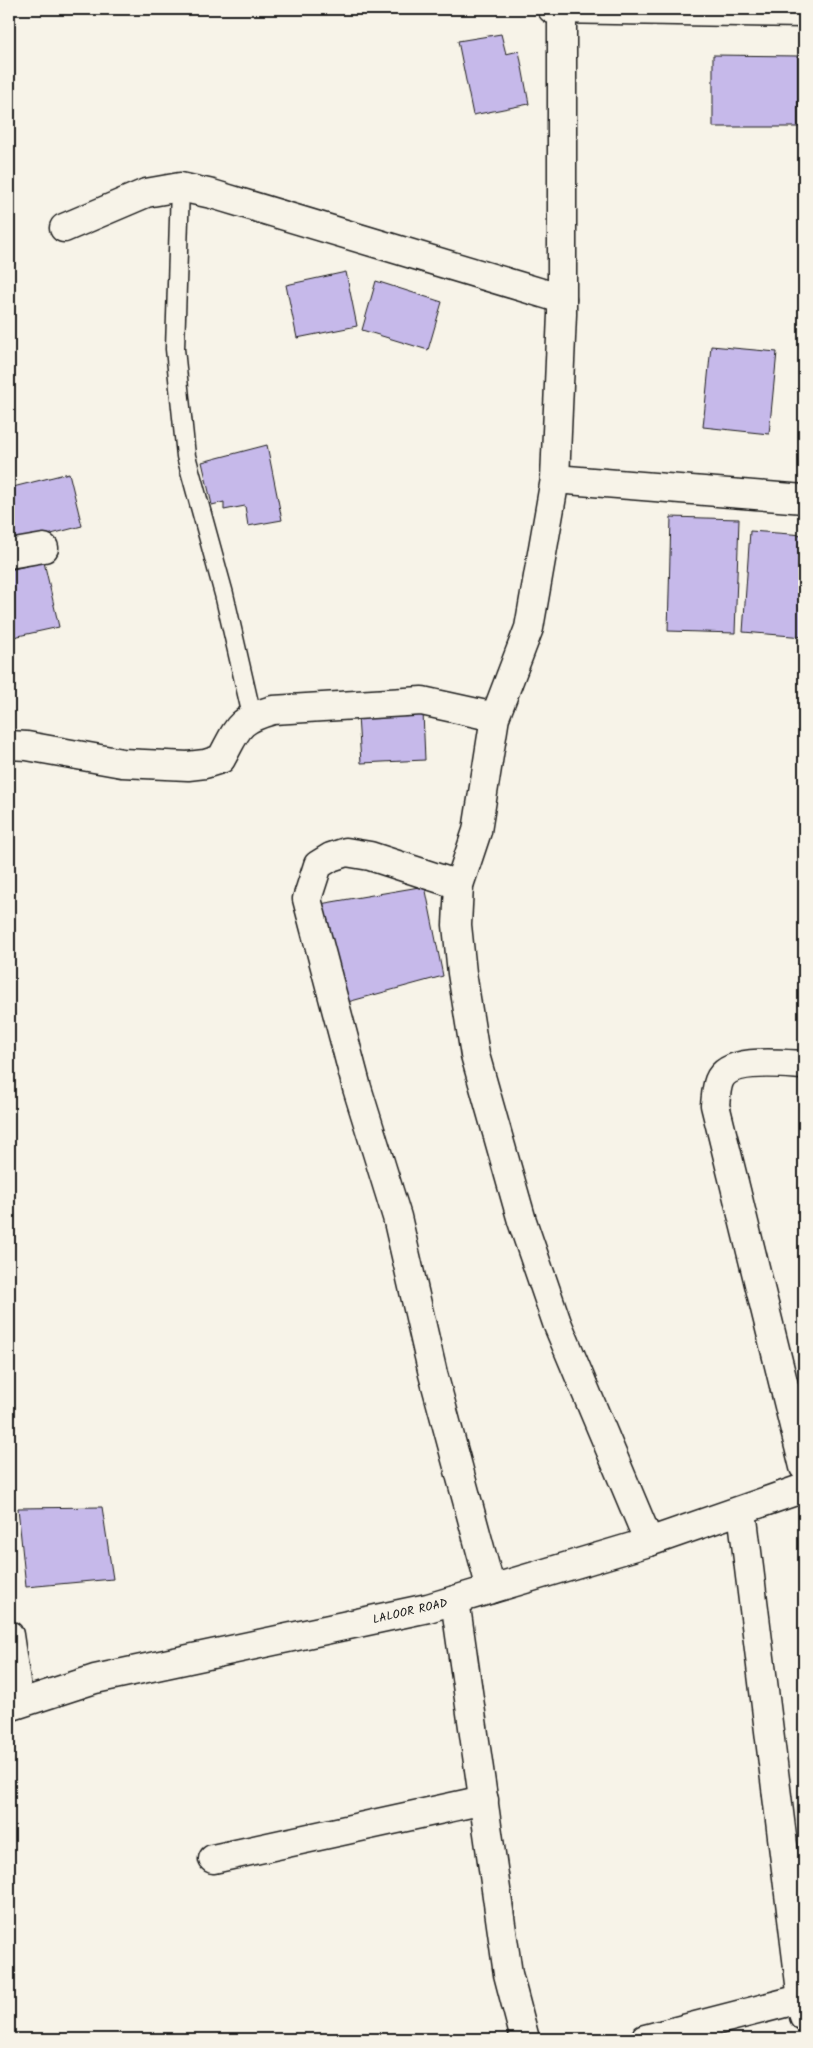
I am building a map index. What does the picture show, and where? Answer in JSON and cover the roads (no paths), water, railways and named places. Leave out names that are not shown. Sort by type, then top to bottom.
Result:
[{"type":"street","points":[[649,1542],[557,1324],[522,1221],[476,1055],[462,973],[457,925],[459,884],[477,831],[495,717],[529,628],[555,479],[562,299],[557,9],[804,13]]},
{"type":"street","points":[[64,228],[146,193],[180,187],[212,194],[562,299]]},
{"type":"street","points":[[555,479],[804,499]]},
{"type":"street","points":[[9,554],[44,548]]},
{"type":"street","points":[[9,745],[27,746],[122,764],[188,766],[205,764],[220,759],[239,726],[252,716],[272,710],[422,701],[495,717]]},
{"type":"street","points":[[459,884],[370,856],[346,852],[331,857],[318,865],[307,899],[357,1088],[397,1217],[433,1374],[491,1589]]},
{"type":"street","points":[[804,1065],[758,1064],[733,1067],[719,1080],[715,1105],[804,1467]]},
{"type":"street","name":"LALOOR ROAD","points":[[14,1705],[95,1680],[418,1610],[455,1600],[649,1542],[804,1488]]},
{"type":"street","points":[[645,2039],[803,2004],[742,1511]]},
{"type":"street","points":[[455,1600],[508,1974],[525,2039]]},
{"type":"street","points":[[9,1635],[14,1705]]},
{"type":"street","points":[[213,1859],[484,1800]]},
{"type":"lane","points":[[180,187],[175,349],[186,456],[224,594],[252,716]]}]
